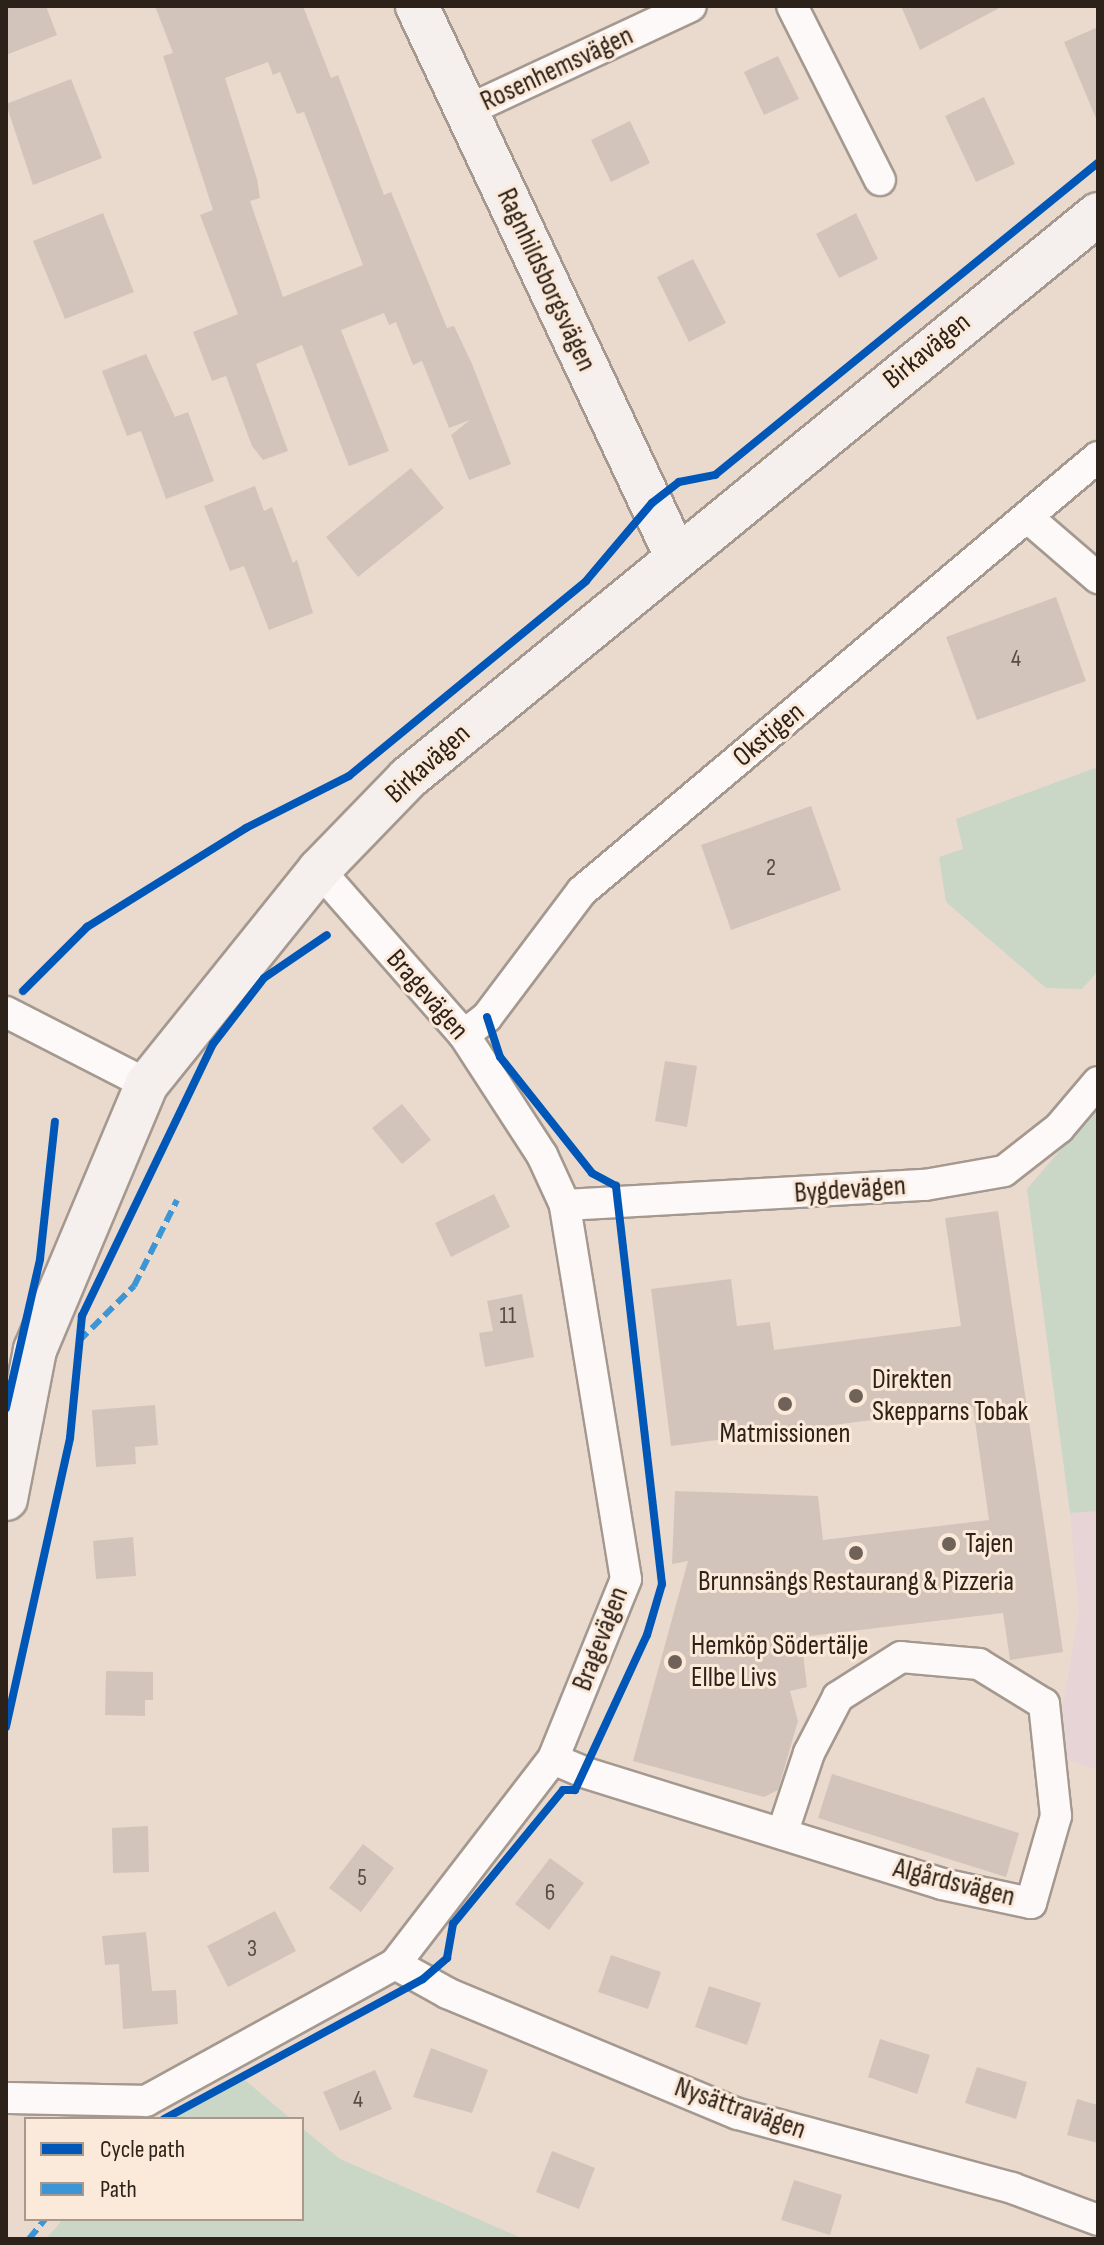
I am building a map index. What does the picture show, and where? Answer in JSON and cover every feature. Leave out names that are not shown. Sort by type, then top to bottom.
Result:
[{"type":"street","name":"Ragnhildsborgsvägen","points":[[417,6],[675,554]]},
{"type":"street","name":"Rosenhemsvägen","points":[[466,111],[691,6]]},
{"type":"street","points":[[792,6],[880,180]]},
{"type":"street","name":"Birkavägen","points":[[6,1499],[35,1350],[147,1084],[319,870],[408,778],[675,554],[1098,214]]},
{"type":"street","name":"Okstigen","points":[[464,1035],[487,1017],[582,891],[1098,457]]},
{"type":"street","points":[[1027,517],[1098,578]]},
{"type":"street","name":"Bragevägen","points":[[6,2098],[146,2101],[395,1964],[553,1759],[626,1579],[565,1205],[542,1155],[464,1035],[319,870]]},
{"type":"street","points":[[6,1012],[147,1084]]},
{"type":"street","name":"Bygdevägen","points":[[565,1205],[925,1185],[1004,1171],[1059,1128],[1098,1082]]},
{"type":"street","name":"Algårdsvägen","points":[[553,1759],[782,1834],[942,1884],[1031,1903],[1056,1816],[1044,1704],[979,1664],[901,1657],[838,1697],[809,1753],[782,1834]]},
{"type":"street","name":"Nysättravägen","points":[[395,1964],[447,1993],[738,2114],[1012,2188],[1098,2220]]},
{"type":"shaded area","points":[[1098,1511],[1098,1770],[1054,1755],[1079,1613],[1070,1513]]},
{"type":"green space","points":[[1098,767],[1098,971],[1082,989],[1046,988],[946,902],[939,857],[963,849],[956,819]]},
{"type":"green space","points":[[1098,1106],[1098,1511],[1070,1513],[1027,1189]]},
{"type":"green space","points":[[245,2080],[289,2117],[173,2117]]},
{"type":"green space","points":[[304,2130],[340,2159],[524,2239],[46,2239],[61,2221],[304,2221]]},
{"type":"building","points":[[6,6],[46,6],[57,35],[6,55]]},
{"type":"building","points":[[155,6],[303,6],[331,78],[338,75],[384,195],[391,192],[447,328],[454,326],[472,364],[511,464],[469,480],[451,435],[470,420],[449,428],[422,361],[413,365],[396,322],[389,325],[384,313],[341,330],[389,451],[349,466],[302,345],[256,364],[288,451],[263,460],[252,446],[226,376],[212,381],[193,332],[238,314],[200,215],[213,210],[163,56],[173,53]],"holes":[[[268,62],[273,75],[280,72],[297,114],[304,112],[363,265],[283,297],[250,201],[260,198],[257,179],[225,78]]]},
{"type":"building","points":[[901,6],[1003,6],[920,50]]},
{"type":"building","points":[[1098,27],[1098,123],[1064,42]]},
{"type":"building","points":[[778,56],[799,99],[764,115],[744,72]]},
{"type":"building","points":[[71,79],[102,158],[33,185],[6,104]]},
{"type":"building","points":[[984,97],[1015,164],[976,182],[945,116]]},
{"type":"building","points":[[630,121],[650,163],[611,182],[591,140]]},
{"type":"building","points":[[103,213],[134,292],[65,319],[33,241]]},
{"type":"building","points":[[856,213],[878,259],[839,278],[816,234]]},
{"type":"building","points":[[693,259],[726,323],[689,342],[657,277]]},
{"type":"building","points":[[146,354],[175,417],[188,412],[214,481],[166,499],[141,431],[127,436],[102,371]]},
{"type":"building","points":[[411,468],[444,508],[358,577],[326,537]]},
{"type":"building","points":[[255,486],[264,511],[272,507],[293,563],[297,560],[313,613],[269,630],[244,566],[230,571],[204,506]]},
{"type":"building","points":[[1056,597],[1086,681],[977,720],[946,637]]},
{"type":"building","points":[[811,806],[841,890],[731,930],[701,845]]},
{"type":"building","points":[[665,1061],[697,1066],[687,1127],[655,1121]]},
{"type":"building","points":[[402,1104],[431,1140],[402,1164],[372,1128]]},
{"type":"building","points":[[494,1194],[510,1227],[451,1257],[435,1223]]},
{"type":"building","points":[[998,1211],[1063,1652],[1010,1660],[1003,1613],[801,1637],[807,1687],[790,1691],[798,1721],[778,1790],[764,1797],[633,1761],[688,1561],[672,1564],[675,1491],[818,1496],[823,1540],[989,1520],[973,1407],[671,1446],[651,1289],[731,1279],[737,1326],[770,1322],[774,1350],[961,1326],[945,1218]]},
{"type":"building","points":[[522,1294],[534,1357],[485,1367],[479,1333],[493,1331],[487,1301]]},
{"type":"building","points":[[155,1405],[158,1445],[135,1447],[136,1464],[96,1467],[92,1410]]},
{"type":"building","points":[[133,1537],[136,1576],[96,1579],[93,1541]]},
{"type":"building","points":[[106,1671],[153,1672],[153,1700],[145,1700],[145,1716],[105,1715]]},
{"type":"building","points":[[832,1774],[1019,1833],[1006,1877],[818,1818]]},
{"type":"building","points":[[148,1826],[149,1872],[113,1873],[112,1828]]},
{"type":"building","points":[[363,1844],[394,1868],[361,1912],[329,1888]]},
{"type":"building","points":[[550,1858],[584,1883],[549,1930],[515,1904]]},
{"type":"building","points":[[275,1911],[296,1951],[228,1987],[207,1946]]},
{"type":"building","points":[[146,1932],[152,1991],[176,1990],[178,2024],[123,2029],[119,1964],[105,1965],[102,1936]]},
{"type":"building","points":[[611,1955],[661,1972],[648,2009],[598,1992]]},
{"type":"building","points":[[709,1986],[761,2003],[747,2045],[695,2027]]},
{"type":"building","points":[[880,2039],[930,2055],[917,2094],[868,2077]]},
{"type":"building","points":[[431,2048],[488,2070],[472,2113],[413,2097]]},
{"type":"building","points":[[977,2067],[1027,2082],[1016,2119],[965,2103]]},
{"type":"building","points":[[375,2070],[392,2109],[340,2131],[323,2092]]},
{"type":"building","points":[[1077,2099],[1098,2105],[1098,2143],[1067,2135]]},
{"type":"building","points":[[552,2151],[595,2168],[579,2209],[536,2192]]},
{"type":"building","points":[[794,2180],[842,2195],[830,2235],[781,2220]]},
{"type":"marked path","points":[[79,1341],[134,1286],[177,1200]]},
{"type":"marked path","points":[[29,2239],[43,2221]]},
{"type":"cycle path","points":[[23,991],[87,927],[246,828],[349,776],[586,581],[652,503],[679,482],[715,475],[1098,163]]},
{"type":"cycle path","points":[[6,1727],[70,1438],[82,1316],[213,1044],[264,978],[327,935]]},
{"type":"cycle path","points":[[168,2117],[423,1979],[447,1958],[453,1924],[563,1790],[575,1790],[647,1635],[662,1584],[616,1186],[592,1173],[500,1057],[487,1017]]},
{"type":"cycle path","points":[[6,1408],[40,1259],[55,1122]]},
{"type":"place","name":"Direkten Skepparns Tobak","points":[[856,1396]]},
{"type":"place","name":"Matmissionen","points":[[785,1404]]},
{"type":"place","name":"Tajen","points":[[949,1544]]},
{"type":"place","name":"Brunnsängs Restaurang & Pizzeria","points":[[856,1553]]},
{"type":"place","name":"Hemköp Södertälje Ellbe Livs","points":[[675,1662]]}]
